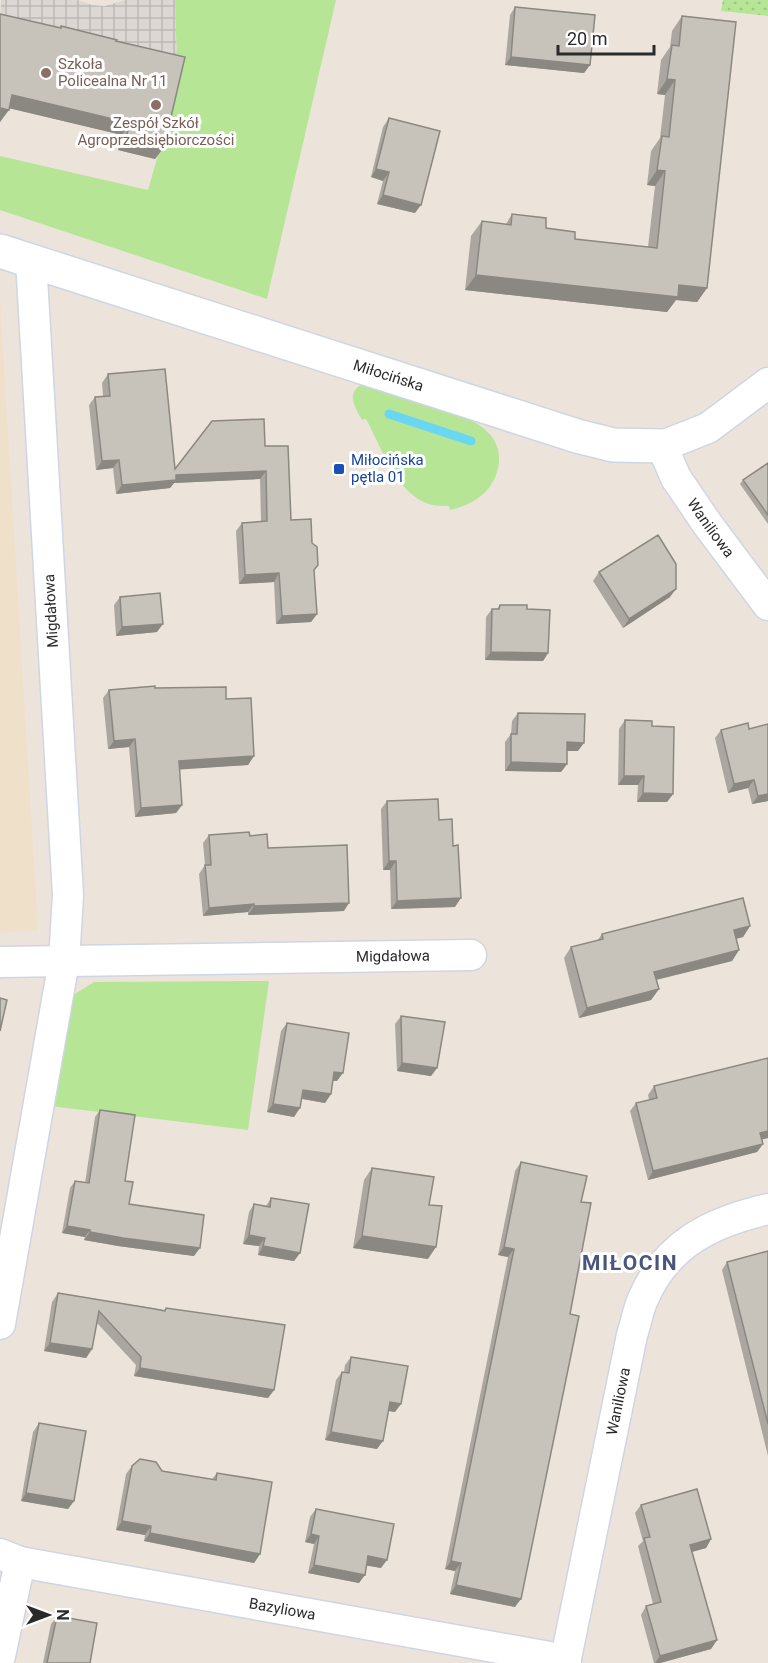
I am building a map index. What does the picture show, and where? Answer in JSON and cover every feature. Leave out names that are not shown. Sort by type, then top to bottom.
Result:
[{"type":"street","name":"Miłocińska","points":[[0,251],[577,436],[613,445],[662,446],[708,428],[768,383]]},
{"type":"street","name":"Migdałowa","points":[[0,1324],[64,961],[68,895],[31,260]]},
{"type":"street","name":"Waniliowa","points":[[662,446],[676,478],[768,605]]},
{"type":"street","name":"Migdałowa","points":[[0,962],[471,955]]},
{"type":"street","name":"Waniliowa","points":[[566,1662],[632,1335],[643,1299],[659,1270],[674,1252],[703,1231],[735,1216],[768,1209]]},
{"type":"street","name":"Bazyliowa","points":[[10,1558],[566,1662]]},
{"type":"street","points":[[0,1656],[10,1558]]},
{"type":"shaded area","points":[[1,0],[78,0],[92,5],[105,6],[125,0],[175,0],[177,69],[0,28]]},
{"type":"shaded area","points":[[0,299],[38,930],[0,932]]},
{"type":"green space","name":"Zespół Szkół Agroprzedsiębiorczości","points":[[175,0],[336,0],[267,299],[0,210],[0,156],[148,190],[177,68]]},
{"type":"green space","points":[[723,0],[768,0],[768,16],[721,11]]},
{"type":"green space","points":[[363,384],[450,411],[478,424],[489,433],[496,444],[499,458],[496,475],[488,489],[478,499],[450,510],[449,506],[426,503],[406,489],[390,467],[366,419],[362,420],[357,410],[353,400],[354,391]]},
{"type":"green space","points":[[269,981],[248,1130],[50,1106],[70,997],[94,982]]},
{"type":"building","points":[[515,7],[595,15],[590,65],[511,57]]},
{"type":"building","points":[[0,14],[61,28],[61,26],[185,57],[164,147],[126,138],[130,123],[12,95],[9,110],[0,108]]},
{"type":"building","points":[[682,16],[736,22],[707,288],[679,285],[678,297],[476,275],[482,221],[511,225],[512,214],[546,218],[546,228],[575,232],[575,239],[657,248],[665,171],[657,170],[662,136],[669,137],[675,80],[667,79],[672,45],[679,46]]},
{"type":"building","points":[[389,118],[440,131],[421,205],[383,195],[389,172],[376,169]]},
{"type":"building","points":[[165,369],[175,469],[212,421],[264,419],[265,446],[288,446],[291,520],[311,519],[312,543],[317,547],[318,565],[314,570],[317,614],[282,616],[279,573],[245,575],[242,523],[267,521],[266,471],[176,475],[176,480],[122,485],[119,460],[102,461],[95,397],[110,396],[108,374]]},
{"type":"building","points":[[768,463],[768,515],[743,480]]},
{"type":"building","points":[[658,535],[676,564],[676,589],[629,619],[599,572]]},
{"type":"building","points":[[160,593],[163,624],[122,627],[120,597]]},
{"type":"building","points":[[500,605],[527,605],[527,609],[550,610],[548,653],[491,652],[492,609],[499,609]]},
{"type":"building","points":[[155,686],[155,688],[226,687],[226,699],[251,698],[254,756],[179,761],[182,805],[141,808],[135,739],[114,741],[109,690]]},
{"type":"building","points":[[518,713],[585,714],[584,743],[567,742],[567,764],[511,762],[511,734],[517,734]]},
{"type":"building","points":[[625,720],[652,721],[652,726],[674,727],[673,794],[643,793],[644,776],[624,776]]},
{"type":"building","points":[[748,723],[749,729],[768,724],[768,794],[758,796],[754,780],[734,784],[721,730]]},
{"type":"building","points":[[438,799],[439,820],[452,819],[453,846],[458,845],[461,898],[397,901],[396,861],[389,861],[387,801]]},
{"type":"building","points":[[249,832],[250,836],[267,834],[268,848],[347,845],[349,903],[254,906],[254,904],[209,908],[205,865],[211,865],[209,835]]},
{"type":"building","points":[[743,898],[750,926],[734,930],[739,950],[654,972],[659,989],[587,1008],[571,947],[603,939],[602,934]]},
{"type":"building","points":[[0,998],[7,1000],[0,1031]]},
{"type":"building","points":[[401,1016],[445,1022],[437,1068],[402,1063]]},
{"type":"building","points":[[287,1023],[349,1033],[343,1073],[334,1072],[331,1094],[303,1090],[300,1108],[273,1104]]},
{"type":"building","points":[[768,1058],[768,1131],[760,1133],[763,1144],[653,1171],[636,1103],[657,1098],[654,1086]]},
{"type":"building","points":[[100,1110],[135,1115],[125,1181],[133,1182],[129,1204],[204,1215],[200,1248],[123,1238],[67,1226],[75,1181],[89,1183]]},
{"type":"building","points":[[521,1162],[587,1176],[581,1202],[591,1203],[570,1314],[579,1316],[521,1599],[456,1585],[461,1563],[451,1561],[514,1249],[504,1247]]},
{"type":"building","points":[[372,1168],[434,1177],[429,1205],[442,1206],[436,1247],[362,1236]]},
{"type":"building","points":[[271,1198],[309,1204],[300,1253],[263,1246],[265,1238],[249,1235],[254,1204],[270,1207]]},
{"type":"building","points":[[768,1251],[768,1424],[727,1262]]},
{"type":"building","points":[[58,1293],[165,1311],[166,1308],[285,1325],[274,1390],[140,1368],[141,1357],[99,1311],[92,1349],[50,1343]]},
{"type":"building","points":[[351,1357],[408,1366],[401,1404],[390,1402],[383,1441],[331,1432],[342,1372],[349,1373]]},
{"type":"building","points":[[39,1423],[86,1431],[74,1501],[26,1493]]},
{"type":"building","points":[[140,1459],[156,1462],[162,1471],[216,1480],[217,1473],[272,1482],[260,1554],[150,1533],[151,1526],[122,1521],[132,1466]]},
{"type":"building","points":[[697,1489],[711,1539],[690,1545],[717,1640],[660,1656],[646,1606],[661,1602],[644,1538],[650,1537],[641,1505]]},
{"type":"building","points":[[316,1509],[394,1524],[387,1560],[368,1556],[365,1575],[314,1565],[319,1536],[311,1534]]},
{"type":"building","points":[[57,1616],[97,1623],[90,1663],[47,1663]]},
{"type":"waterway","points":[[389,414],[471,441]]},
{"type":"place","name":"Szkoła Policealna Nr 11","points":[[46,73]]},
{"type":"place","name":"Zespół Szkół Agroprzedsiębiorczości","points":[[156,105]]},
{"type":"place","name":"Miłocińska pętla 01","points":[[339,469]]},
{"type":"district","name":"MIŁOCIN","points":[[630,1263]]}]
